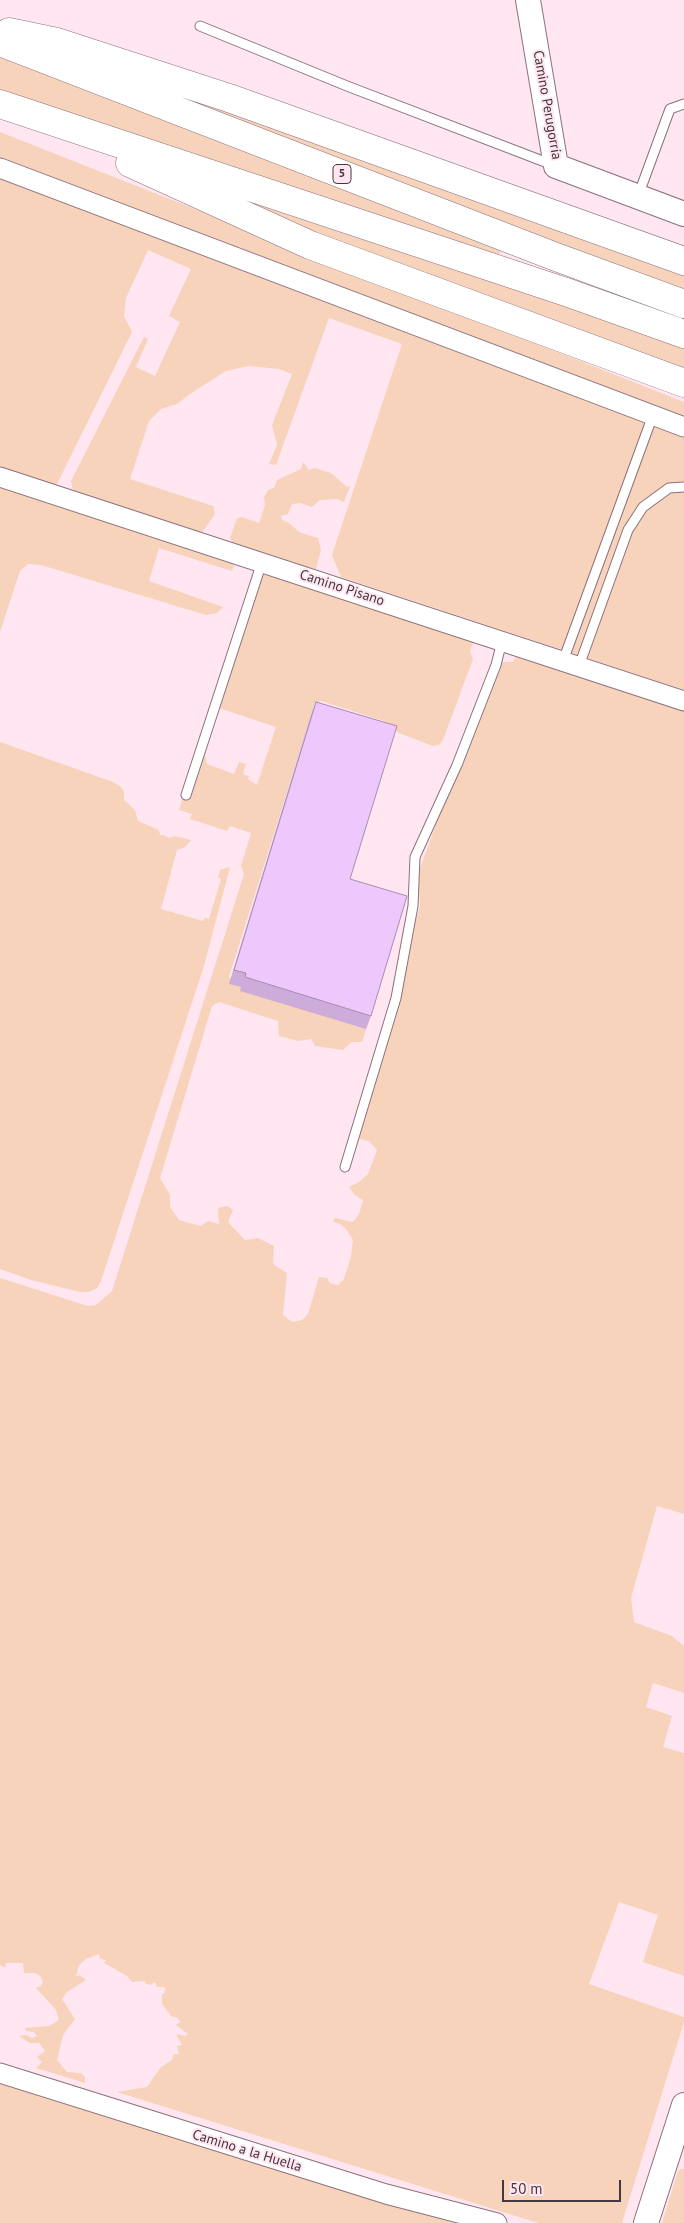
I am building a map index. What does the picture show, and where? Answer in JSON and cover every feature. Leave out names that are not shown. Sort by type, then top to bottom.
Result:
[{"type":"highway","points":[[0,30],[57,42],[229,98],[684,261]]},
{"type":"highway","name":"5","points":[[0,42],[556,257],[684,304]]},
{"type":"highway","points":[[0,104],[46,121],[566,292],[684,334]]},
{"type":"highway","points":[[46,121],[157,177],[310,245],[684,383]]},
{"type":"street","name":"Camino Perugorría","points":[[528,0],[556,166],[684,214]]},
{"type":"street","points":[[0,168],[684,427]]},
{"type":"street","name":"Camino Pisano","points":[[0,477],[262,561],[684,701]]},
{"type":"street","name":"Camino a la Huella","points":[[0,2073],[386,2194],[497,2223]]},
{"type":"street","points":[[646,2223],[677,2153],[684,2105]]},
{"type":"lane","points":[[200,26],[347,86],[556,166]]},
{"type":"lane","points":[[638,196],[670,109],[684,104]]},
{"type":"lane","points":[[571,664],[652,415]]},
{"type":"lane","points":[[571,664],[628,530],[643,508],[669,488],[684,487]]},
{"type":"lane","points":[[186,795],[262,561]]},
{"type":"lane","points":[[345,1167],[396,998],[413,906],[415,857],[457,765],[496,665],[502,641]]},
{"type":"shaded area","points":[[0,51],[502,247],[499,255],[46,107],[0,90]]},
{"type":"shaded area","points":[[106,68],[684,270],[684,293],[104,69]]},
{"type":"shaded area","points":[[0,132],[684,402],[684,690],[341,577],[332,555],[402,344],[329,318],[276,465],[269,464],[277,445],[272,425],[292,374],[279,369],[249,366],[226,371],[177,404],[161,409],[149,421],[130,479],[213,506],[215,514],[201,534],[74,495],[71,481],[144,337],[148,339],[136,367],[155,376],[180,322],[169,316],[191,269],[148,250],[126,298],[124,316],[132,332],[55,488],[0,471]]},
{"type":"shaded area","points":[[195,184],[684,344],[684,375],[319,238]]},
{"type":"shaded area","points":[[303,462],[309,470],[315,468],[331,473],[347,487],[350,486],[344,502],[337,499],[320,500],[312,507],[300,503],[292,504],[288,514],[281,516],[282,520],[289,523],[299,532],[318,538],[321,550],[316,569],[233,545],[230,538],[237,518],[242,517],[259,523],[265,505],[264,497],[268,490],[274,488],[277,480],[301,469]]},
{"type":"shaded area","points":[[0,487],[235,562],[232,571],[159,548],[149,581],[223,607],[217,613],[206,615],[41,565],[28,564],[20,571],[0,632]]},
{"type":"shaded area","points":[[267,572],[474,640],[470,651],[473,659],[443,740],[439,745],[433,746],[399,733],[384,721],[321,701],[315,703],[229,977],[238,980],[240,985],[369,1021],[362,1042],[352,1042],[343,1050],[315,1046],[311,1039],[298,1041],[279,1036],[278,1021],[219,1002],[212,1006],[160,1178],[170,1195],[170,1207],[179,1220],[200,1226],[208,1221],[219,1224],[218,1208],[227,1206],[233,1210],[228,1222],[245,1240],[258,1238],[274,1246],[273,1264],[287,1273],[283,1315],[292,1322],[302,1320],[308,1314],[319,1277],[327,1278],[330,1283],[338,1285],[344,1279],[351,1257],[353,1240],[346,1229],[340,1224],[333,1222],[335,1218],[353,1222],[359,1214],[363,1200],[355,1195],[349,1187],[359,1182],[368,1174],[377,1150],[369,1141],[360,1139],[358,1129],[353,1124],[420,907],[418,874],[493,668],[498,662],[513,662],[516,656],[684,710],[684,1514],[657,1506],[631,1598],[634,1622],[672,1636],[684,1646],[684,1693],[653,1683],[646,1707],[672,1716],[663,1747],[684,1753],[684,1976],[643,1962],[658,1915],[619,1902],[589,1984],[684,2017],[684,2022],[622,2223],[538,2223],[117,2092],[147,2087],[161,2067],[172,2060],[174,2054],[179,2054],[177,2046],[182,2045],[176,2034],[185,2036],[188,2034],[176,2025],[181,2021],[171,2016],[162,2004],[162,1994],[166,1990],[164,1987],[157,1987],[155,1982],[150,1985],[145,1983],[145,1981],[132,1982],[127,1976],[104,1963],[106,1960],[100,1959],[99,1954],[86,1959],[79,1965],[76,1977],[80,1975],[86,1980],[67,1992],[62,1999],[75,2019],[63,2035],[57,2060],[67,2072],[81,2073],[85,2077],[85,2083],[36,2068],[42,2062],[37,2057],[45,2051],[39,2043],[30,2043],[19,2036],[26,2035],[32,2038],[37,2036],[34,2032],[26,2031],[25,2028],[49,2026],[59,2020],[56,2010],[36,1988],[41,1986],[43,1981],[40,1976],[35,1973],[24,1973],[23,1963],[6,1963],[5,1968],[0,1965],[0,1278],[88,1306],[96,1305],[112,1291],[244,874],[241,866],[251,833],[230,826],[227,831],[190,819],[192,814],[179,810],[206,722],[213,721],[214,724],[205,754],[207,764],[234,774],[239,762],[246,764],[243,774],[249,776],[248,779],[257,785],[276,727],[213,706],[238,622],[261,573]]},
{"type":"shaded area","points":[[0,742],[113,782],[121,787],[124,792],[124,800],[135,810],[138,821],[159,830],[160,835],[169,838],[175,836],[191,840],[185,847],[177,850],[161,909],[203,921],[205,918],[209,919],[221,879],[218,877],[220,870],[230,867],[204,966],[101,1281],[97,1288],[89,1292],[80,1292],[31,1280],[0,1269]]},
{"type":"shaded area","points":[[0,2077],[296,2171],[454,2223],[0,2223]]},
{"type":"shaded area","points":[[684,2169],[684,2223],[662,2223],[678,2171]]},
{"type":"building","points":[[316,702],[397,726],[350,879],[407,896],[371,1016],[245,977],[246,973],[234,970]]}]
